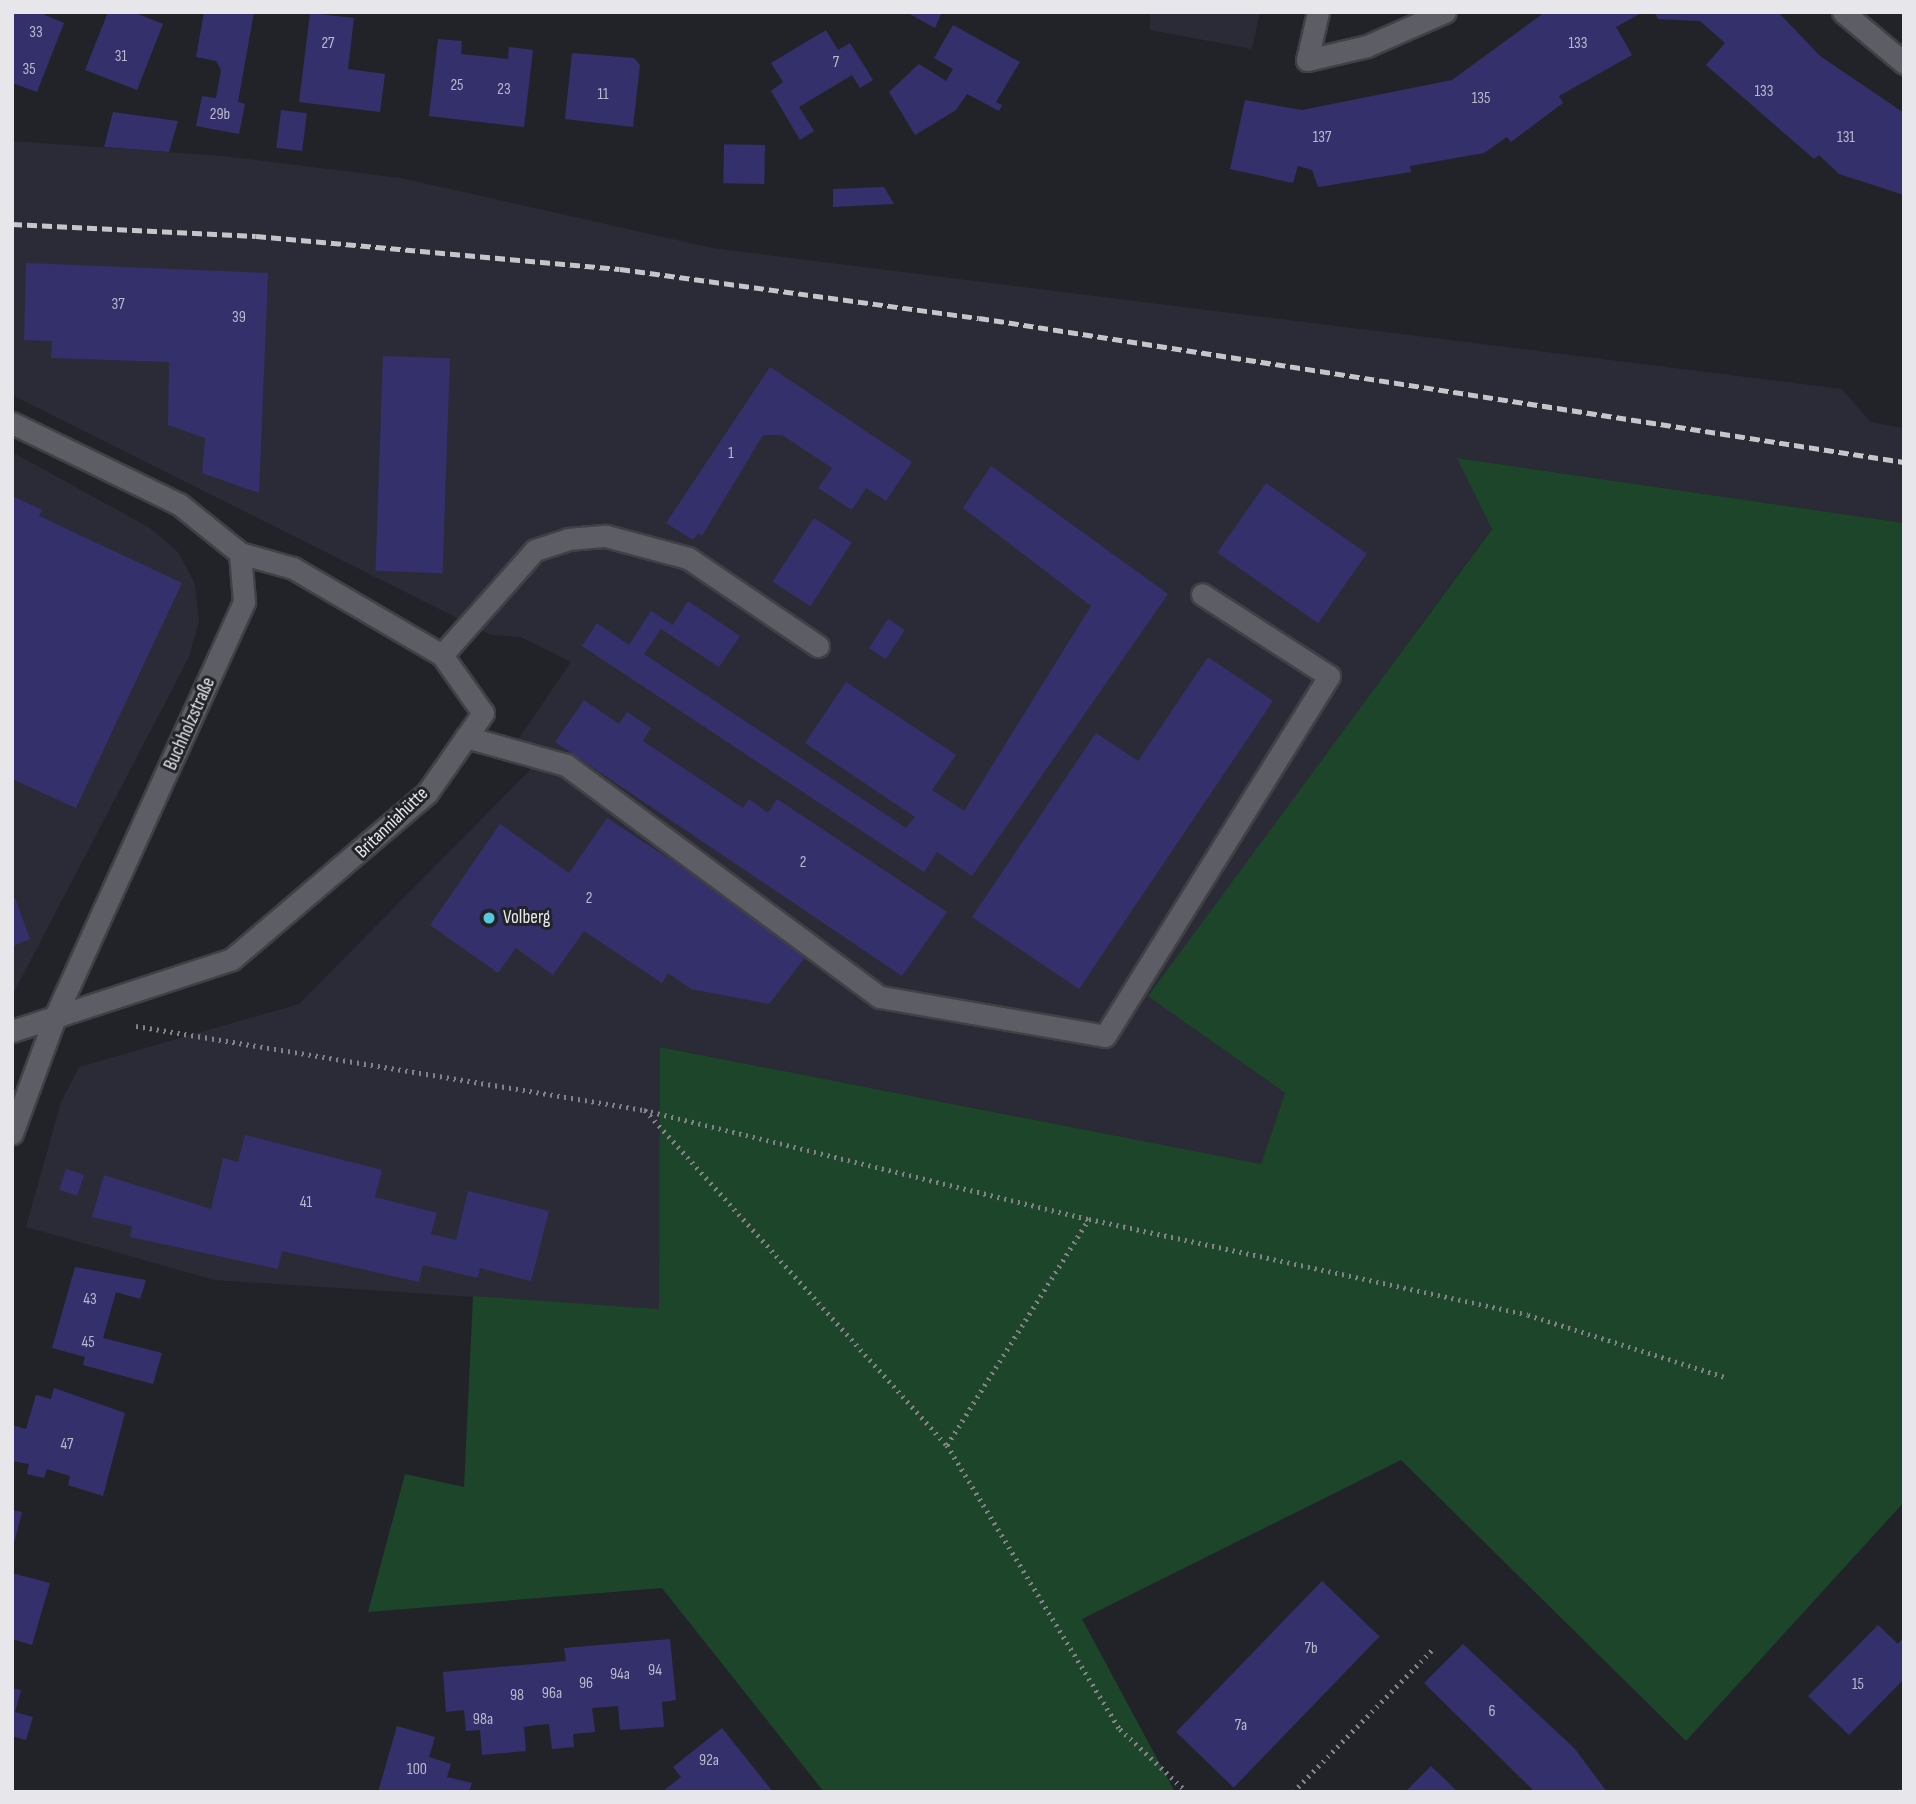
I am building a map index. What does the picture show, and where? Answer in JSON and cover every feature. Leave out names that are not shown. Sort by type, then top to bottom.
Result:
[{"type":"street","points":[[1318,12],[1307,60],[1367,46],[1445,12]]},
{"type":"street","points":[[1843,12],[1904,63]]},
{"type":"street","points":[[12,423],[179,504],[240,554]]},
{"type":"street","points":[[442,655],[535,550],[568,538],[606,536],[688,558],[818,646]]},
{"type":"street","name":"Britanniahütte","points":[[12,1031],[232,958],[427,793],[483,713],[442,655],[293,568],[240,554]]},
{"type":"street","name":"Buchholzstraße","points":[[12,1133],[55,1017],[244,601],[240,554]]},
{"type":"street","points":[[466,737],[566,765],[880,997],[1105,1036],[1329,676],[1202,594]]},
{"type":"path","points":[[122,1024],[644,1110],[1089,1219],[1528,1315],[1725,1377]]},
{"type":"path","points":[[644,1110],[947,1445],[1120,1729],[1187,1792]]},
{"type":"path","points":[[947,1445],[1089,1219]]},
{"type":"path","points":[[1293,1792],[1433,1649]]},
{"type":"path","points":[[1901,1792],[1904,1785]]},
{"type":"shaded area","points":[[1150,12],[1260,12],[1252,49],[1150,30]]},
{"type":"shaded area","points":[[12,141],[223,156],[401,178],[712,248],[1842,389],[1870,422],[1904,428],[1904,523],[1458,458],[1492,528],[1149,996],[1285,1093],[1261,1164],[661,1047],[659,1309],[215,1280],[26,1227],[61,1102],[79,1067],[299,1004],[531,769],[511,750],[571,662],[521,637],[491,635],[12,395]]},
{"type":"shaded area","points":[[12,452],[150,528],[178,552],[195,584],[199,621],[189,657],[12,996]]},
{"type":"green space","points":[[1457,458],[1904,523],[1904,1502],[1686,1741],[1401,1460],[1082,1619],[1175,1792],[824,1792],[662,1588],[368,1612],[405,1474],[464,1487],[473,1296],[659,1309],[660,1047],[1261,1164],[1285,1093],[1148,996],[1492,529]]},
{"type":"building","points":[[12,12],[38,12],[64,23],[37,92],[12,83]]},
{"type":"building","points":[[108,12],[133,12],[163,24],[137,90],[85,70]]},
{"type":"building","points":[[204,12],[254,12],[238,102],[245,104],[239,134],[196,126],[202,96],[216,98],[221,70],[216,61],[196,57]]},
{"type":"building","points":[[906,12],[942,12],[935,28]]},
{"type":"building","points":[[1545,12],[1643,12],[1616,27],[1632,55],[1559,96],[1563,103],[1511,142],[1507,137],[1484,153],[1410,166],[1411,172],[1318,187],[1312,170],[1298,166],[1293,183],[1230,169],[1245,100],[1302,110],[1452,80]]},
{"type":"building","points":[[1654,12],[1778,12],[1820,56],[1904,113],[1904,195],[1839,174],[1819,155],[1814,159],[1706,65],[1725,43],[1700,21],[1658,19]]},
{"type":"building","points":[[310,13],[354,18],[348,69],[385,74],[380,112],[299,102]]},
{"type":"building","points":[[953,25],[1020,62],[996,102],[1002,105],[999,111],[967,94],[956,110],[915,135],[889,92],[919,64],[946,81],[953,69],[934,58]]},
{"type":"building","points":[[826,30],[838,50],[850,43],[873,80],[860,88],[852,75],[799,107],[814,131],[800,140],[771,91],[783,82],[771,63]]},
{"type":"building","points":[[438,39],[462,41],[461,54],[508,59],[509,47],[533,50],[524,127],[429,116]]},
{"type":"building","points":[[572,53],[634,58],[640,65],[633,127],[565,119]]},
{"type":"building","points":[[281,110],[307,113],[302,151],[276,148]]},
{"type":"building","points":[[113,112],[178,121],[169,152],[104,147]]},
{"type":"building","points":[[724,144],[765,145],[764,184],[723,183]]},
{"type":"building","points":[[884,187],[894,204],[833,207],[833,189]]},
{"type":"building","points":[[26,263],[268,273],[259,493],[202,473],[205,438],[168,425],[169,362],[51,358],[52,341],[24,340]]},
{"type":"building","points":[[383,356],[450,358],[442,573],[375,571]]},
{"type":"building","points":[[770,367],[912,462],[886,501],[866,488],[852,510],[818,488],[832,468],[782,435],[763,435],[702,536],[698,533],[693,540],[666,523]]},
{"type":"building","points":[[991,466],[1168,594],[972,876],[937,852],[924,872],[582,646],[597,623],[629,645],[651,611],[673,625],[688,601],[740,636],[719,667],[661,629],[644,654],[906,828],[915,817],[805,743],[846,682],[956,755],[932,790],[964,811],[1091,606],[963,508]]},
{"type":"building","points":[[1266,483],[1367,554],[1318,623],[1217,553]]},
{"type":"building","points":[[12,496],[42,510],[39,516],[182,583],[76,808],[12,779]]},
{"type":"building","points":[[814,518],[852,543],[810,606],[773,582]]},
{"type":"building","points":[[888,619],[905,630],[886,659],[869,648]]},
{"type":"building","points":[[1208,657],[1273,701],[1079,989],[972,917],[1096,733],[1138,761]]},
{"type":"building","points":[[584,700],[619,724],[627,712],[651,728],[643,741],[743,808],[749,799],[768,813],[777,799],[947,912],[902,976],[555,742]]},
{"type":"building","points":[[607,818],[810,951],[769,1004],[691,989],[668,973],[662,983],[584,931],[553,975],[516,948],[498,973],[430,925],[500,824],[569,873]]},
{"type":"building","points":[[15,898],[30,939],[12,946],[12,899]]},
{"type":"building","points":[[245,1135],[382,1170],[375,1197],[437,1213],[431,1234],[456,1240],[468,1191],[549,1211],[531,1281],[480,1268],[478,1278],[423,1265],[419,1282],[282,1251],[278,1269],[130,1237],[132,1226],[92,1217],[104,1175],[211,1209],[223,1158],[238,1162]]},
{"type":"building","points":[[66,1169],[84,1175],[77,1196],[59,1190]]},
{"type":"building","points":[[75,1267],[146,1280],[140,1299],[116,1292],[103,1338],[162,1353],[153,1384],[83,1365],[85,1357],[52,1348]]},
{"type":"building","points":[[54,1388],[125,1413],[103,1496],[68,1485],[70,1476],[47,1469],[44,1478],[27,1474],[29,1464],[12,1461],[12,1425],[26,1429],[36,1395],[51,1399]]},
{"type":"building","points":[[12,1510],[22,1512],[13,1547],[12,1547]]},
{"type":"building","points":[[12,1573],[50,1583],[32,1645],[12,1639]]},
{"type":"building","points":[[1322,1581],[1380,1637],[1234,1788],[1176,1732]]},
{"type":"building","points":[[1878,1625],[1898,1644],[1904,1637],[1904,1679],[1849,1735],[1808,1696]]},
{"type":"building","points":[[670,1639],[676,1700],[662,1702],[664,1727],[620,1730],[618,1706],[592,1708],[595,1732],[573,1734],[574,1747],[552,1749],[549,1724],[537,1725],[524,1727],[526,1751],[482,1755],[480,1730],[466,1731],[464,1710],[446,1712],[443,1672],[566,1661],[564,1648]]},
{"type":"building","points":[[1463,1644],[1575,1749],[1607,1792],[1535,1792],[1424,1683]]},
{"type":"building","points":[[12,1688],[21,1690],[15,1712],[33,1717],[26,1740],[12,1736]]},
{"type":"building","points":[[397,1726],[435,1737],[429,1757],[451,1764],[447,1777],[472,1783],[469,1792],[378,1792]]},
{"type":"building","points":[[722,1728],[773,1792],[662,1792],[681,1777],[673,1767]]},
{"type":"building","points":[[1431,1766],[1458,1792],[1405,1792]]},
{"type":"railway","points":[[12,224],[256,236],[620,269],[979,318],[1904,462]]},
{"type":"place","name":"Volberg","points":[[489,918]]}]
